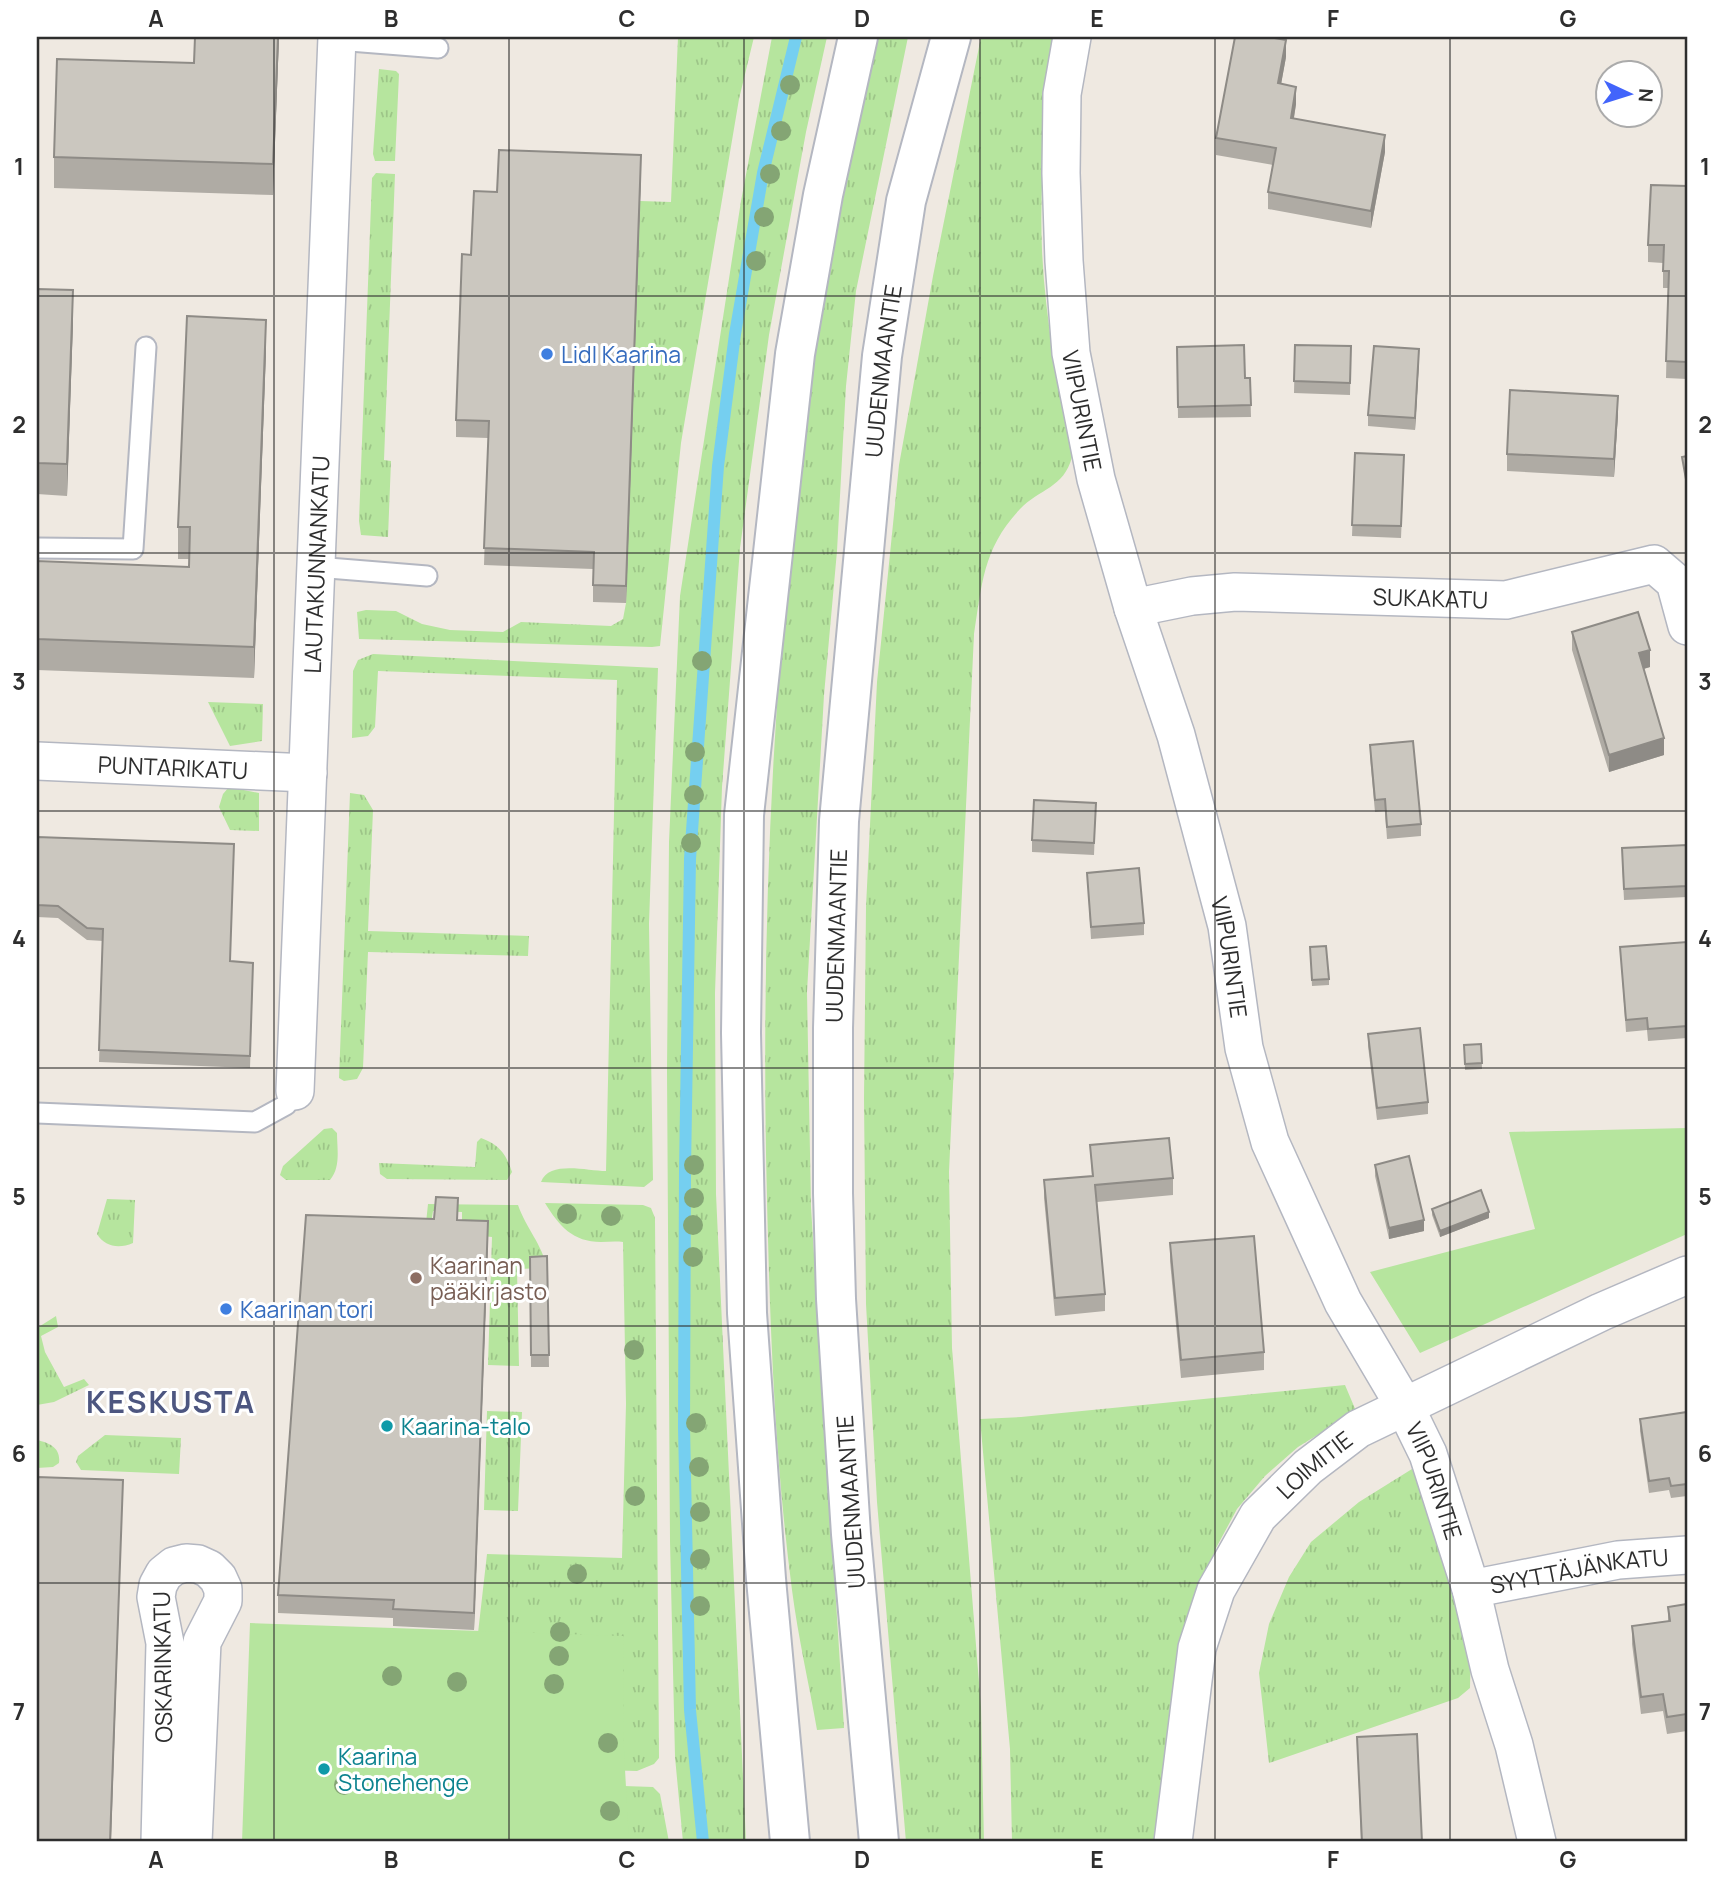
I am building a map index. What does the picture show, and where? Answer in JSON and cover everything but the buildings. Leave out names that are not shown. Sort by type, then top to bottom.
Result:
[{"type":"main road","points":[[790,1842],[766,1579],[747,1312],[741,1033],[744,815],[795,354],[823,195],[858,37]]},
{"type":"main road","name":"UUDENMAANTIE","points":[[879,1842],[851,1534],[836,1299],[833,1028],[839,821],[882,356],[906,201],[951,37]]},
{"type":"street","name":"VIIPURINTIE","points":[[1072,37],[1062,94],[1061,173],[1071,353],[1096,479],[1133,608],[1176,735],[1227,926],[1244,1048],[1270,1142],[1343,1302],[1405,1407],[1428,1454],[1471,1589],[1490,1670],[1517,1758],[1536,1842]]},
{"type":"street","name":"LAUTAKUNNANKATU","points":[[295,1091],[337,38]]},
{"type":"street","name":"SUKAKATU","points":[[1133,608],[1192,596],[1235,592],[1506,600],[1654,564],[1675,582],[1687,626]]},
{"type":"street","name":"PUNTARIKATU","points":[[37,761],[308,773]]},
{"type":"street","name":"LOIMITIE","points":[[1173,1842],[1197,1648],[1216,1590],[1258,1516],[1308,1467],[1358,1430],[1601,1312],[1687,1276]]},
{"type":"street","name":"SYYTTÄJÄNKATU","points":[[1471,1589],[1618,1560],[1687,1555]]},
{"type":"street","name":"OSKARINKATU","points":[[160,1842],[165,1643],[156,1597],[164,1574],[174,1566],[186,1563],[209,1569],[218,1578],[223,1589],[223,1601],[202,1642],[193,1842]]},
{"type":"lane","points":[[337,38],[438,48]]},
{"type":"lane","points":[[37,548],[133,549],[146,347]]},
{"type":"lane","points":[[316,567],[427,576]]},
{"type":"lane","points":[[37,1113],[255,1122],[286,1105],[295,1091]]},
{"type":"green space","points":[[678,37],[754,37],[739,99],[681,443],[660,646],[359,639],[357,612],[366,610],[396,611],[422,624],[450,630],[503,632],[521,622],[611,626],[623,619],[626,603],[640,201],[671,202]]},
{"type":"green space","points":[[772,37],[827,37],[806,132],[769,335],[740,548],[722,787],[715,993],[716,1194],[746,1842],[683,1842],[675,1757],[670,1541],[667,1071],[669,842],[680,596],[741,201]]},
{"type":"green space","points":[[877,37],[908,37],[856,291],[846,386],[837,551],[824,695],[807,992],[811,1207],[844,1728],[817,1730],[792,1590],[780,1481],[773,1372],[765,1065],[768,886],[777,708],[802,441],[832,254]]},
{"type":"green space","points":[[981,37],[1056,37],[1043,170],[1042,250],[1049,328],[1072,457],[1057,482],[1027,502],[998,538],[986,567],[974,634],[949,1172],[952,1348],[981,1707],[984,1842],[906,1842],[877,1502],[866,1304],[866,907],[877,682],[899,465],[933,276]]},
{"type":"green space","points":[[379,69],[396,71],[399,74],[395,161],[375,161],[373,154]]},
{"type":"green space","points":[[376,173],[395,174],[384,460],[391,461],[388,537],[361,535],[359,521],[372,178]]},
{"type":"green space","points":[[373,654],[658,668],[649,924],[653,1180],[644,1187],[541,1182],[545,1175],[560,1169],[606,1171],[617,680],[378,671],[375,727],[368,736],[352,738],[353,671],[358,660]]},
{"type":"green space","points":[[208,702],[263,704],[262,741],[230,746]]},
{"type":"green space","points":[[229,787],[259,793],[259,831],[230,830],[219,807],[223,794]]},
{"type":"green space","points":[[350,793],[364,795],[373,810],[368,931],[529,936],[528,956],[368,952],[363,1068],[357,1079],[344,1081],[339,1078]]},
{"type":"green space","points":[[332,1128],[337,1133],[338,1158],[330,1180],[286,1180],[280,1175],[283,1166],[324,1129]]},
{"type":"green space","points":[[1687,1128],[1687,1234],[1420,1353],[1370,1272],[1535,1229],[1509,1132]]},
{"type":"green space","points":[[481,1138],[498,1147],[505,1155],[512,1172],[507,1180],[387,1179],[380,1174],[379,1163],[475,1167],[477,1142]]},
{"type":"green space","points":[[107,1199],[135,1200],[133,1243],[113,1246],[104,1242],[97,1234]]},
{"type":"green space","points":[[545,1203],[643,1205],[651,1208],[655,1218],[659,1758],[654,1764],[637,1771],[451,1766],[478,1633],[487,1554],[622,1558],[626,1404],[623,1242],[591,1241],[575,1236],[561,1225]]},
{"type":"green space","points":[[428,1204],[518,1205],[547,1268],[517,1269],[519,1366],[488,1365],[492,1237],[462,1234],[462,1212],[433,1211],[431,1224],[426,1223]]},
{"type":"green space","points":[[56,1316],[58,1327],[41,1336],[45,1352],[64,1387],[84,1379],[89,1385],[54,1402],[37,1405],[37,1328]]},
{"type":"green space","points":[[1345,1385],[1356,1411],[1298,1447],[1265,1476],[1237,1509],[1216,1548],[1200,1591],[1160,1842],[1012,1842],[1010,1749],[980,1419]]},
{"type":"green space","points":[[487,1411],[522,1412],[518,1511],[484,1510]]},
{"type":"green space","points":[[105,1435],[181,1438],[179,1474],[81,1470],[76,1462],[78,1456]]},
{"type":"green space","points":[[37,1440],[54,1447],[59,1463],[53,1467],[37,1468]]},
{"type":"green space","points":[[1412,1469],[1424,1491],[1471,1642],[1470,1688],[1458,1698],[1269,1763],[1259,1673],[1269,1624],[1289,1577],[1311,1542],[1359,1502]]},
{"type":"green space","points":[[250,1623],[623,1636],[624,1751],[629,1842],[242,1842]]},
{"type":"green space","points":[[446,1780],[653,1787],[660,1794],[669,1842],[454,1842]]},
{"type":"waterway","points":[[703,1842],[690,1710],[684,1427],[690,859],[718,466],[735,334],[763,173],[796,37]]},
{"type":"place","name":"Lidl Kaarina","points":[[547,354]]},
{"type":"place","name":"Kaarinan pääkirjasto","points":[[416,1278]]},
{"type":"place","name":"Kaarinan tori","points":[[226,1309]]},
{"type":"place","name":"Kaarina-talo","points":[[387,1426]]},
{"type":"place","name":"Kaarina Stonehenge","points":[[324,1769]]},
{"type":"district","name":"KESKUSTA","points":[[171,1401]]}]
